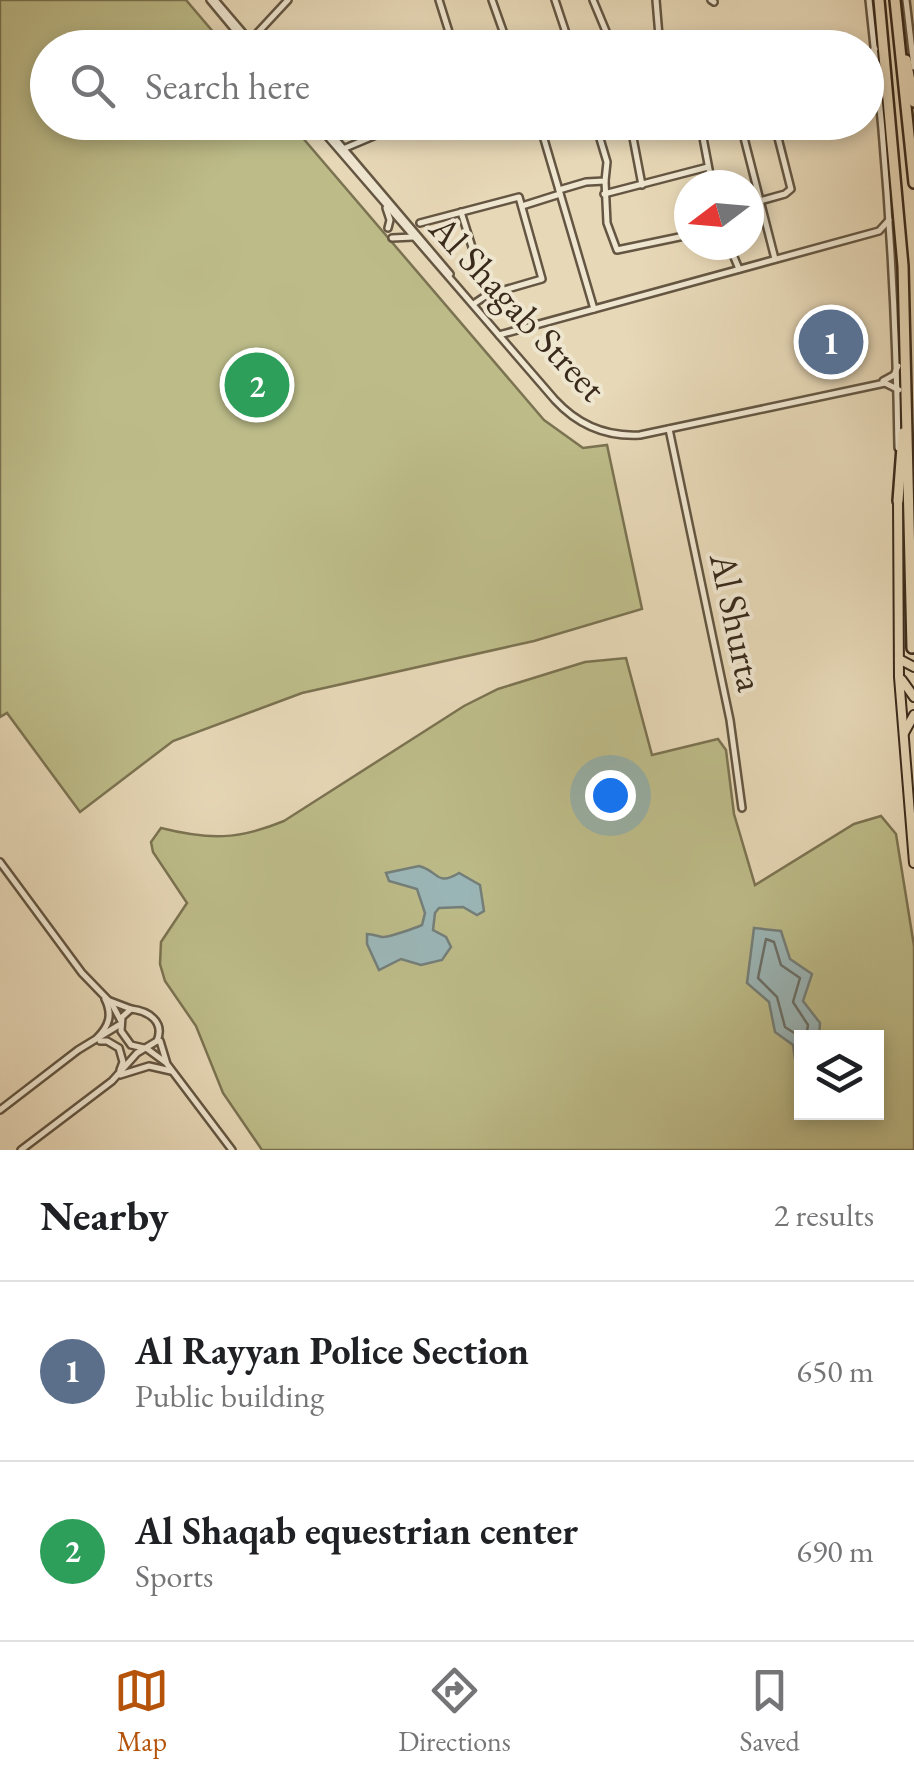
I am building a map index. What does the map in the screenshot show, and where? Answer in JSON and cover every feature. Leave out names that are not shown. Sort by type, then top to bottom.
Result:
[{"type":"highway","points":[[878,0],[881,30]]},
{"type":"highway","points":[[896,0],[914,183]]},
{"type":"highway","points":[[901,44],[914,102]]},
{"type":"highway","points":[[884,55],[894,146],[906,343],[900,364],[898,501]]},
{"type":"highway","points":[[884,94],[894,146]]},
{"type":"highway","points":[[906,343],[900,364],[912,648]]},
{"type":"main road","points":[[898,501],[899,676],[914,864]]},
{"type":"main road","points":[[899,659],[914,667]]},
{"type":"main road","points":[[899,676],[914,697]]},
{"type":"main road","points":[[902,737],[914,715]]},
{"type":"main road","points":[[904,754],[914,738]]},
{"type":"street","points":[[263,30],[288,0]]},
{"type":"street","points":[[439,0],[448,30]]},
{"type":"street","points":[[492,0],[503,30]]},
{"type":"street","points":[[555,0],[565,30]]},
{"type":"street","points":[[593,0],[606,30]]},
{"type":"street","points":[[656,0],[658,30]]},
{"type":"street","points":[[869,0],[873,30]]},
{"type":"street","points":[[906,0],[914,67]]},
{"type":"street","points":[[216,1],[239,30]]},
{"type":"street","name":"Al Shagab Street","points":[[332,140],[566,408],[601,428],[639,432],[822,395],[885,380],[894,375],[900,364]]},
{"type":"street","name":"Al Shagab Street","points":[[335,140],[500,334]]},
{"type":"street","points":[[343,148],[363,140]]},
{"type":"street","points":[[544,140],[594,309]]},
{"type":"street","points":[[600,140],[608,170],[604,194],[611,238],[619,252],[674,239]]},
{"type":"street","points":[[634,140],[642,185]]},
{"type":"street","points":[[703,140],[709,170]]},
{"type":"street","points":[[745,140],[752,170]]},
{"type":"street","points":[[764,200],[786,194],[792,188],[779,140]]},
{"type":"street","points":[[883,140],[900,364],[898,501]]},
{"type":"street","points":[[604,194],[708,167]]},
{"type":"street","points":[[522,206],[586,182],[605,181]]},
{"type":"street","points":[[366,182],[388,213],[388,228]]},
{"type":"street","points":[[420,222],[519,198],[542,279],[486,295],[475,302]]},
{"type":"street","points":[[461,212],[486,295]]},
{"type":"street","points":[[764,216],[775,259]]},
{"type":"street","points":[[500,334],[879,231],[890,217]]},
{"type":"street","points":[[879,231],[892,241]]},
{"type":"street","points":[[392,238],[414,238]]},
{"type":"street","points":[[735,260],[738,269]]},
{"type":"street","name":"Al Shagab Street","points":[[520,357],[560,406],[587,426],[620,435],[668,430],[723,416]]},
{"type":"street","name":"Al Shagab Street","points":[[822,395],[888,383],[899,390]]},
{"type":"street","points":[[656,432],[670,441],[680,427]]},
{"type":"street","name":"Al Shurta","points":[[668,430],[730,720],[742,808]]},
{"type":"street","points":[[0,862],[82,973],[112,1004],[126,1040],[126,1064]]},
{"type":"street","points":[[103,997],[151,1015],[160,1029],[160,1048],[167,1064],[232,1150]]},
{"type":"street","points":[[0,1110],[92,1042],[108,1025],[109,1010],[103,997]]},
{"type":"street","points":[[92,1042],[120,1023],[131,1009]]},
{"type":"street","points":[[103,1037],[145,1048],[167,1064]]},
{"type":"street","points":[[21,1150],[160,1038]]},
{"type":"street","points":[[92,1042],[107,1041],[119,1048],[122,1062],[117,1076]]},
{"type":"street","points":[[117,1076],[149,1066],[172,1071]]},
{"type":"shaded area","points":[[0,0],[186,0],[212,30],[30,30],[30,140],[305,140],[544,420],[583,448],[607,445],[642,609],[534,641],[302,693],[173,741],[80,812],[7,713],[0,717]]},
{"type":"shaded area","points":[[626,658],[652,755],[718,739],[726,750],[734,814],[755,885],[854,824],[881,816],[896,834],[914,946],[914,1150],[262,1150],[223,1093],[196,1026],[165,981],[160,964],[161,942],[187,903],[153,852],[151,842],[161,828],[223,836],[252,832],[284,821],[464,706],[498,689],[585,662]]},
{"type":"water","points":[[419,866],[446,879],[459,873],[480,885],[484,911],[477,915],[463,907],[439,908],[433,930],[446,937],[451,947],[442,960],[421,965],[401,959],[379,970],[367,944],[367,934],[385,937],[414,928],[422,925],[425,913],[417,889],[389,881],[386,873]]},
{"type":"water","points":[[754,928],[781,931],[790,959],[812,974],[803,1001],[820,1023],[820,1030],[794,1030],[794,1052],[793,1045],[775,1032],[769,1002],[747,983]]},
{"type":"place","name":"Al Rayyan Police Section","points":[[831,342]]},
{"type":"place","name":"Al Shaqab equestrian center","points":[[257,385]]}]
